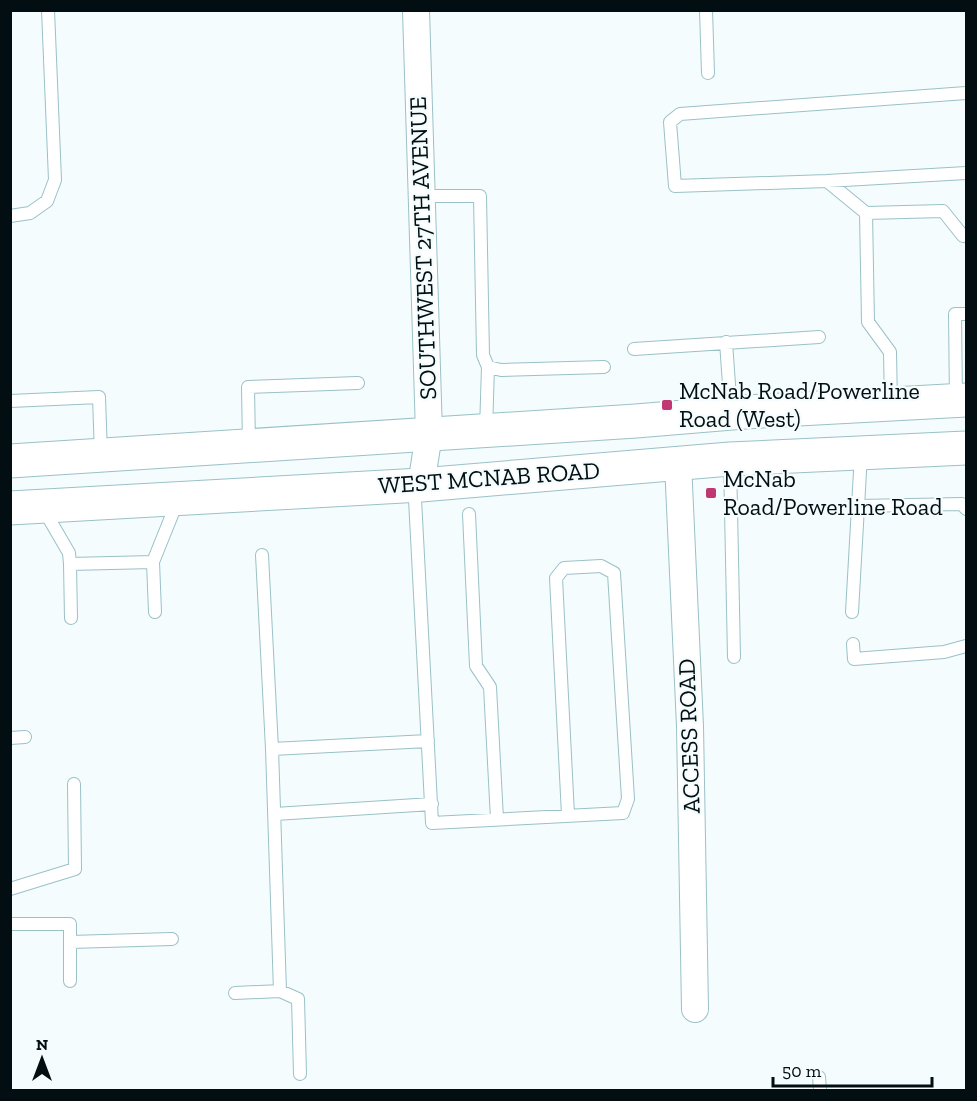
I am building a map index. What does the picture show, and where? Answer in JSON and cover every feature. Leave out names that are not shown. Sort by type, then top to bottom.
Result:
[{"type":"main road","name":"WEST MCNAB ROAD","points":[[10,461],[730,413],[961,400]]},
{"type":"main road","name":"WEST MCNAB ROAD","points":[[26,507],[420,485],[730,459],[966,448]]},
{"type":"street","name":"SOUTHWEST 27TH AVENUE","points":[[416,10],[429,434],[420,485]]},
{"type":"street","name":"ACCESS ROAD","points":[[678,463],[690,726],[695,1009]]},
{"type":"lane","points":[[10,216],[30,213],[47,201],[55,180],[48,10]]},
{"type":"lane","points":[[705,10],[708,74]]},
{"type":"lane","points":[[963,93],[680,114],[670,122],[675,186],[966,173]]},
{"type":"lane","points":[[827,181],[866,213],[943,211],[963,236],[966,236]]},
{"type":"lane","points":[[422,196],[480,196],[483,355],[488,367],[486,431]]},
{"type":"lane","points":[[866,213],[868,322],[890,352],[891,404]]},
{"type":"lane","points":[[961,400],[955,314],[966,314]]},
{"type":"lane","points":[[634,349],[819,337]]},
{"type":"lane","points":[[726,342],[730,413]]},
{"type":"lane","points":[[488,367],[501,370],[604,366]]},
{"type":"lane","points":[[249,446],[248,387],[358,383]]},
{"type":"lane","points":[[10,401],[99,398],[101,456]]},
{"type":"lane","points":[[852,612],[861,453]]},
{"type":"lane","points":[[730,459],[734,657]]},
{"type":"lane","points":[[420,485],[415,499],[432,823],[623,813],[628,799],[614,573],[601,566],[564,568],[556,578],[568,815]]},
{"type":"lane","points":[[155,612],[153,562],[179,498]]},
{"type":"lane","points":[[858,506],[962,504],[966,509]]},
{"type":"lane","points":[[26,507],[69,553],[71,618]]},
{"type":"lane","points":[[469,514],[476,666],[490,687],[497,819]]},
{"type":"lane","points":[[262,555],[272,749],[280,991]]},
{"type":"lane","points":[[70,564],[153,562]]},
{"type":"lane","points":[[853,644],[854,659],[944,652],[966,646]]},
{"type":"lane","points":[[10,738],[26,737]]},
{"type":"lane","points":[[272,749],[428,741]]},
{"type":"lane","points":[[10,889],[75,869],[74,784]]},
{"type":"lane","points":[[274,814],[432,804]]},
{"type":"lane","points":[[10,924],[70,924],[70,981]]},
{"type":"lane","points":[[70,942],[172,939]]},
{"type":"lane","points":[[235,993],[280,991],[298,999],[300,1074]]},
{"type":"lane","points":[[819,1077],[820,1090]]},
{"type":"place","name":"McNab Road/Powerline Road (West)","points":[[667,405]]},
{"type":"place","name":"McNab Road/Powerline Road","points":[[711,493]]}]
